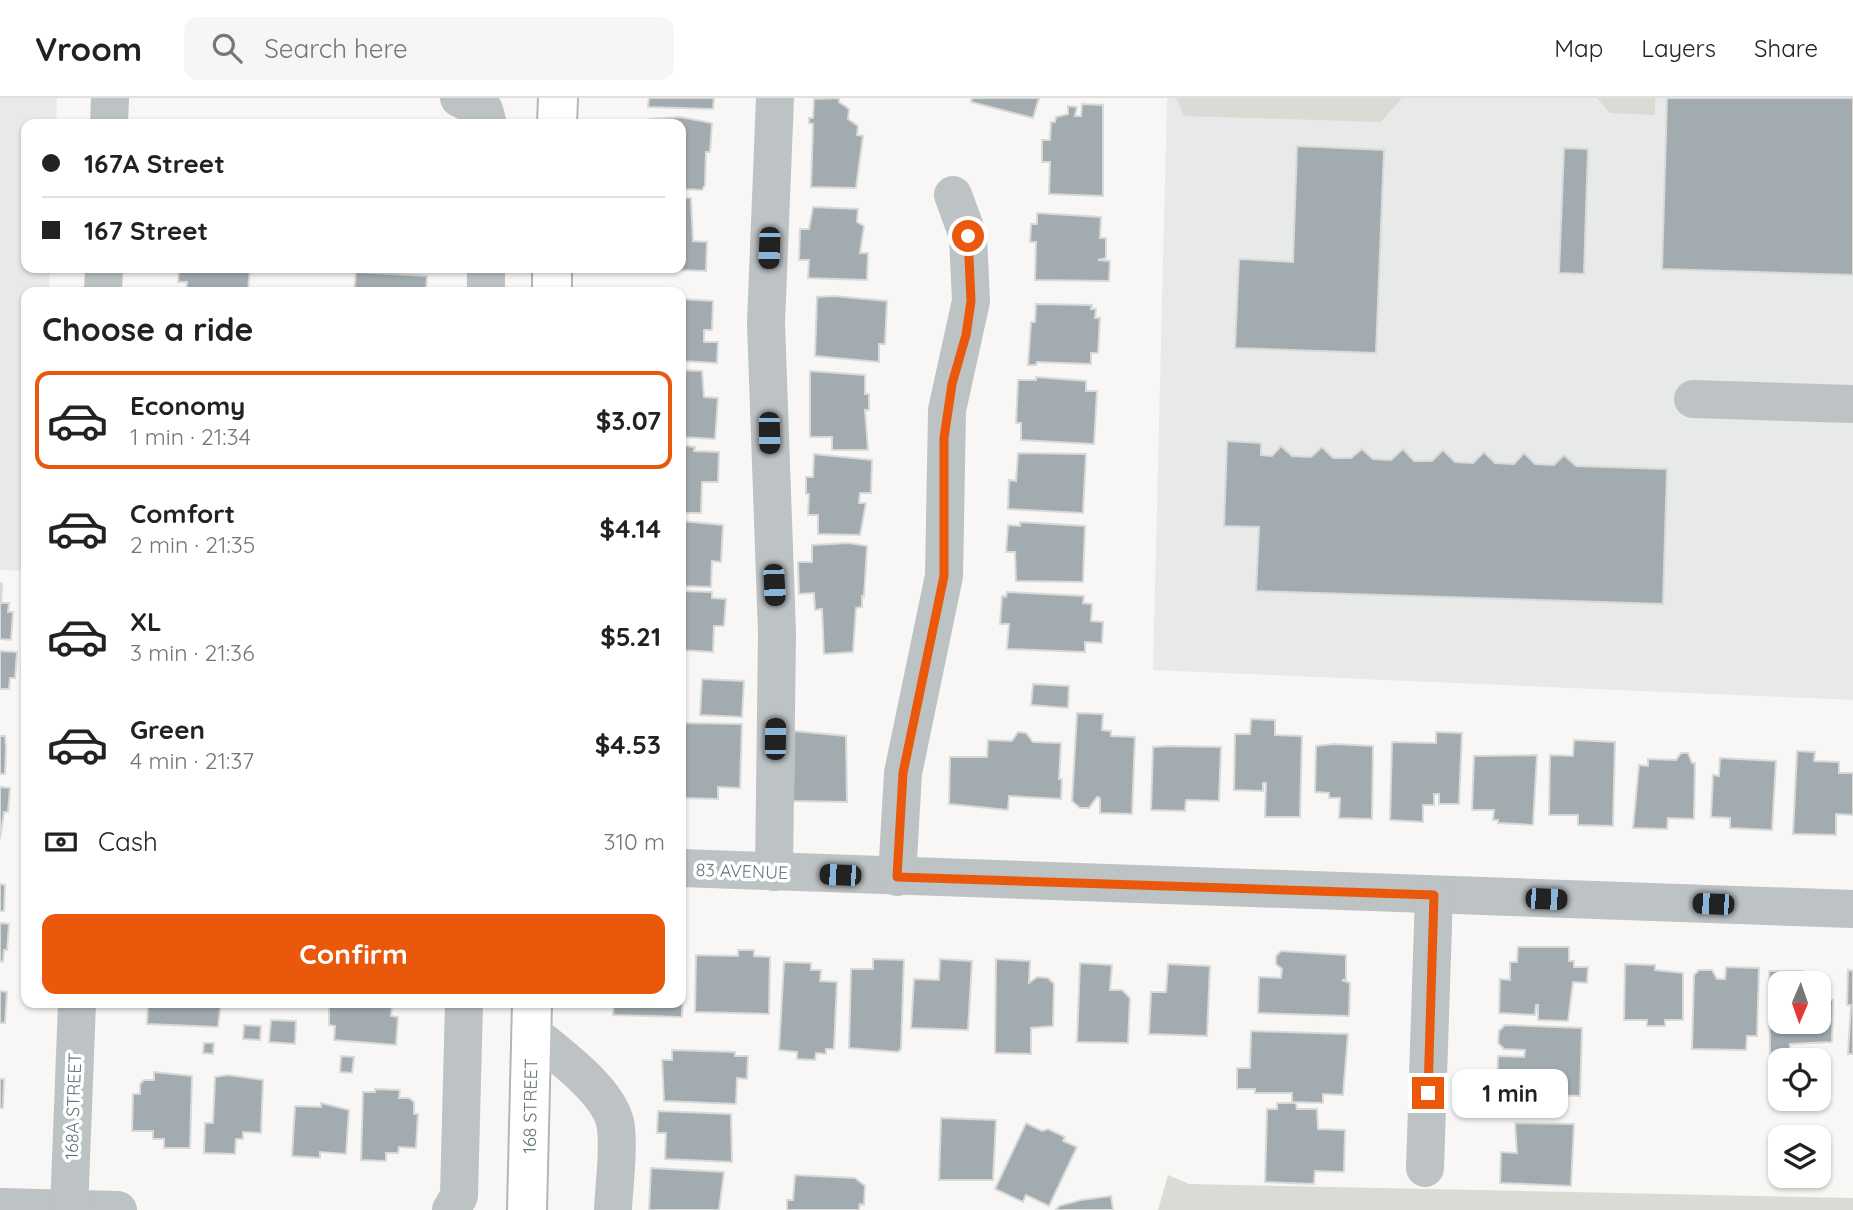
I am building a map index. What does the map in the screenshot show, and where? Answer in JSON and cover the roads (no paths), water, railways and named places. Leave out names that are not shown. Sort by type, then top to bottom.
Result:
[{"type":"main road","points":[[557,119],[558,98]]},
{"type":"main road","name":"168 STREET","points":[[527,1210],[532,1018]]},
{"type":"street","points":[[109,119],[110,98]]},
{"type":"street","points":[[774,872],[777,633],[766,323],[775,98]]},
{"type":"street","points":[[897,877],[903,773],[944,576],[947,410],[971,301],[968,236],[953,195]]},
{"type":"street","points":[[1693,399],[1853,404]]},
{"type":"street","name":"83 AVENUE","points":[[686,868],[1853,909]]},
{"type":"street","points":[[1425,1168],[1434,895]]},
{"type":"street","name":"168A STREET","points":[[69,1209],[77,1008]]},
{"type":"street","points":[[451,1210],[459,1196],[464,1008]]},
{"type":"street","points":[[532,1018],[608,1105],[616,1127],[613,1210]]},
{"type":"street","points":[[0,1207],[118,1210]]}]
